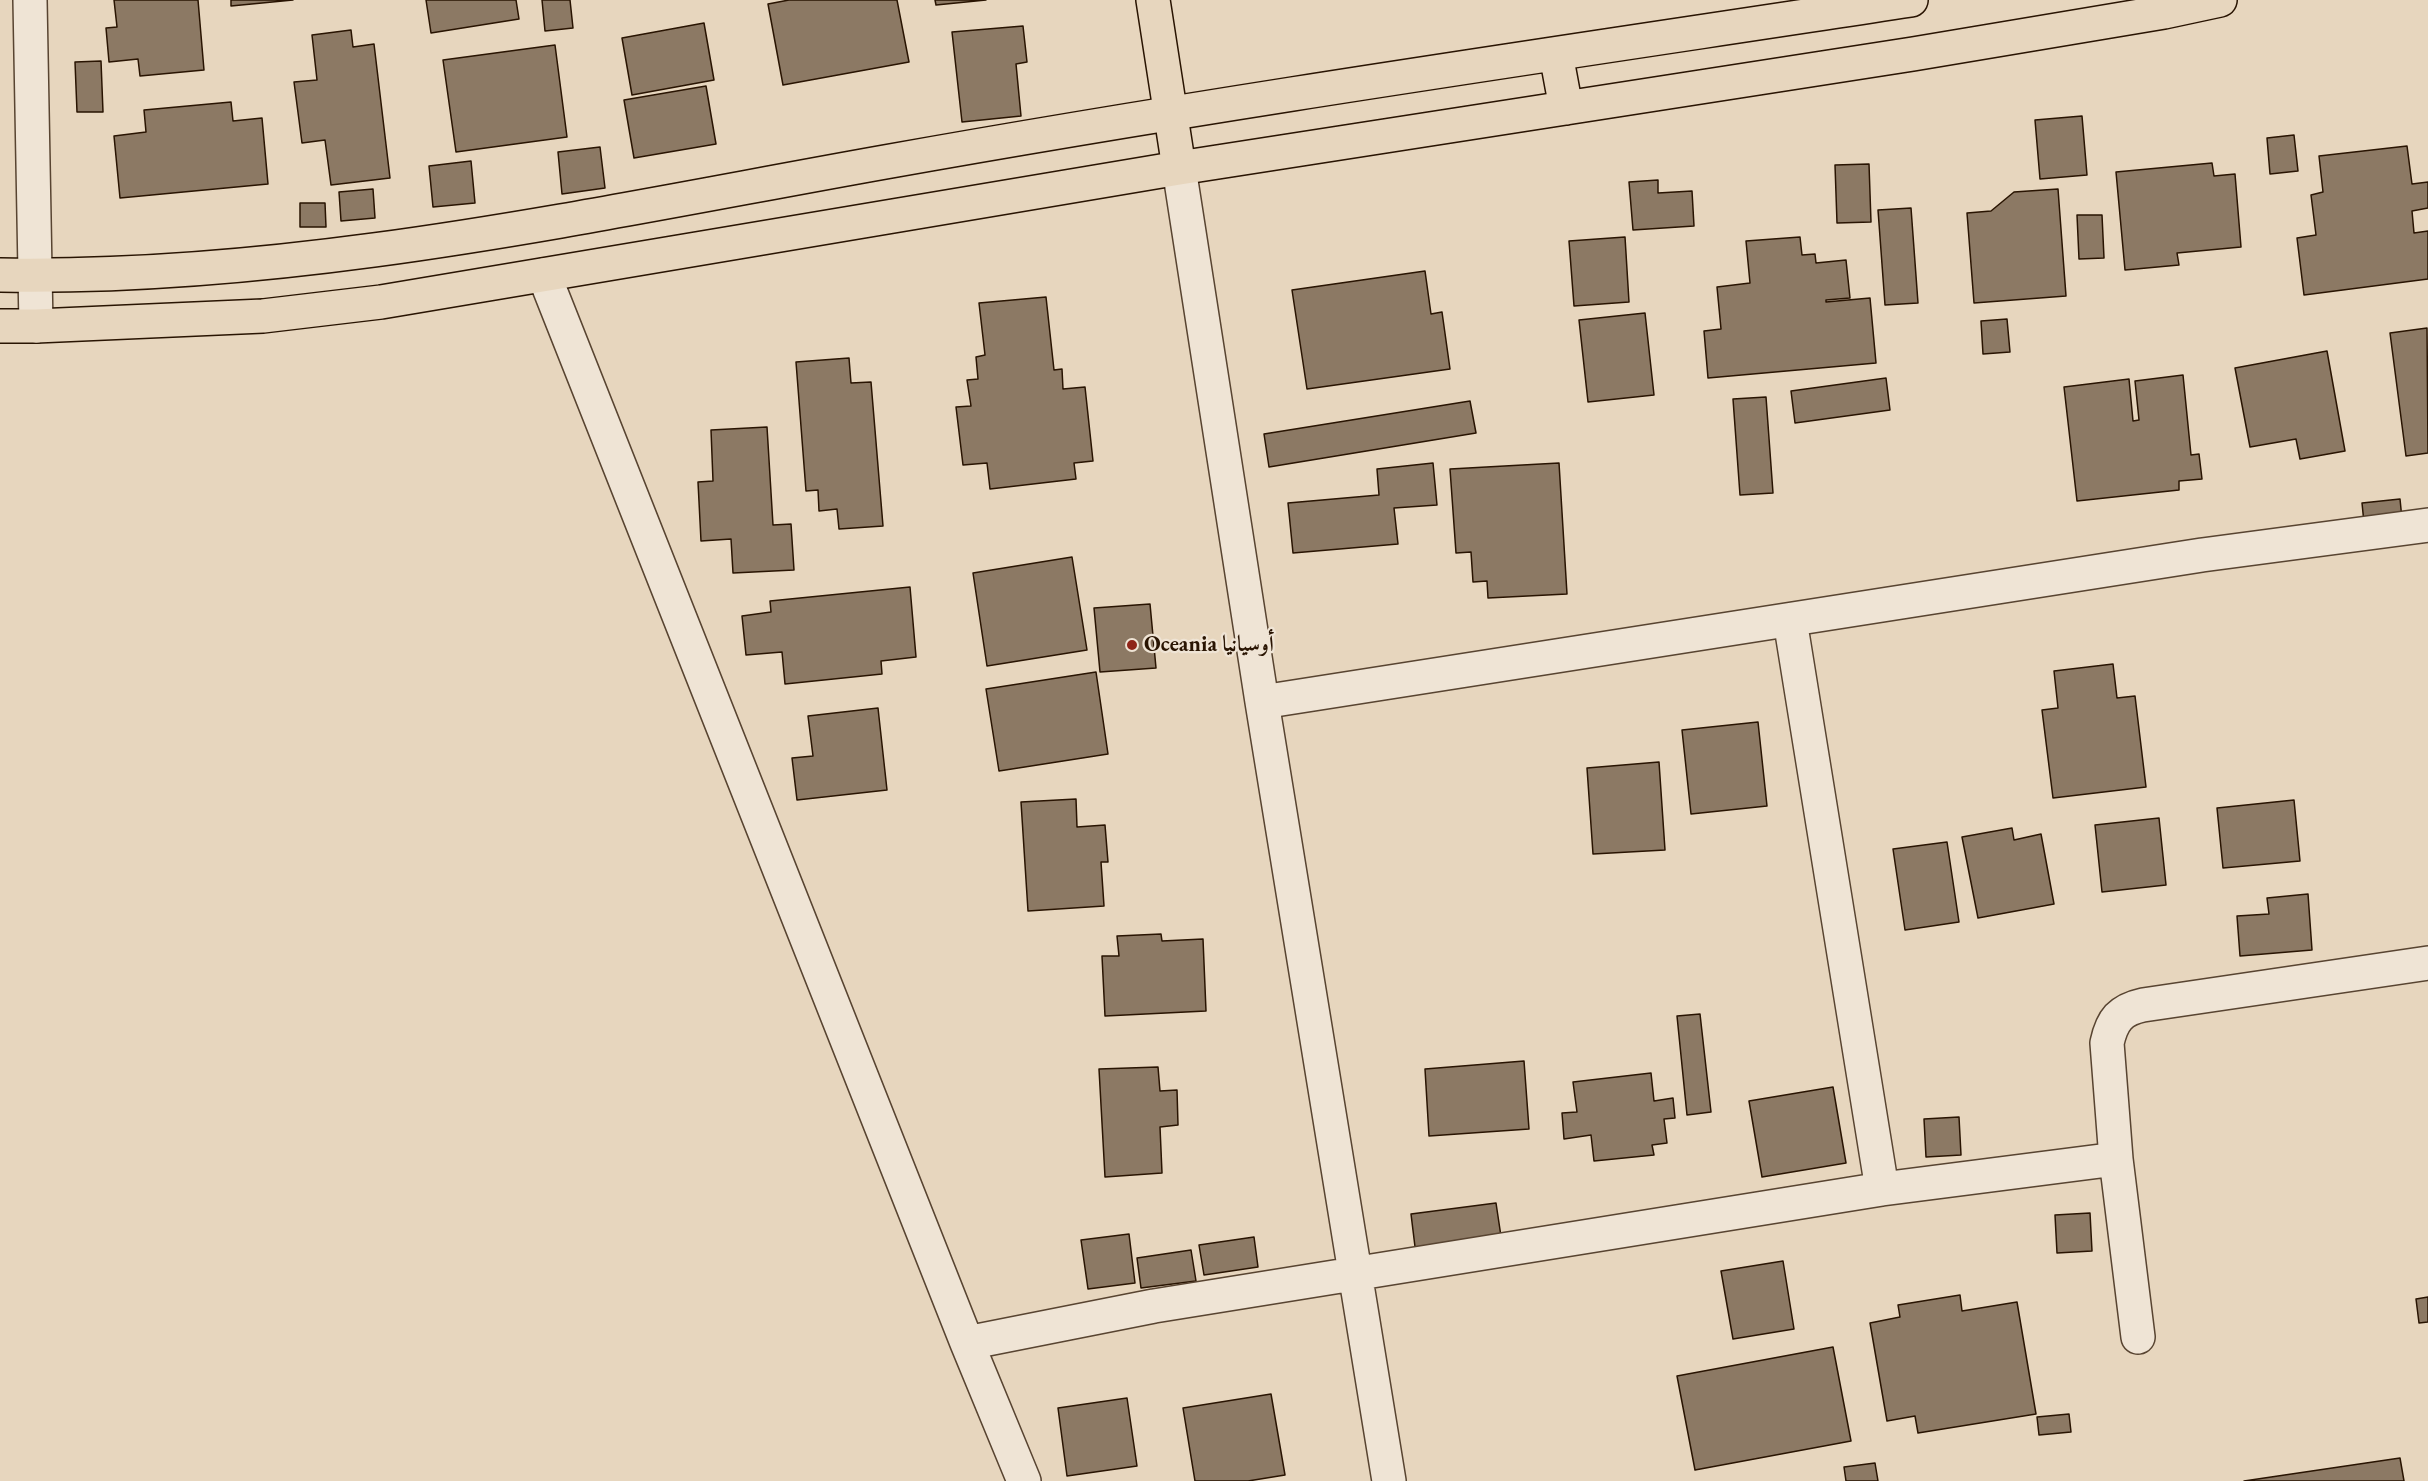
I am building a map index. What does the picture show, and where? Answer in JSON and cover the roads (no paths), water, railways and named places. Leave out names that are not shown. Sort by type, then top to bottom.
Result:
[{"type":"main road","points":[[1153,0],[1179,168]]},
{"type":"main road","points":[[0,275],[148,271],[260,263],[395,247],[625,211],[883,162],[1171,113],[1911,0]]},
{"type":"main road","points":[[0,326],[263,316],[381,302],[1179,168],[1913,54],[2162,6],[2220,0]]},
{"type":"main road","points":[[1556,54],[1566,108]]},
{"type":"street","points":[[30,0],[36,326]]},
{"type":"street","points":[[1179,168],[1262,702],[1389,1481]]},
{"type":"street","points":[[544,274],[967,1343],[1024,1481]]},
{"type":"street","points":[[1262,702],[2202,555],[2428,525]]},
{"type":"street","points":[[1790,620],[1882,1189]]},
{"type":"street","points":[[2138,1337],[2116,1159],[2107,1043],[2116,1019],[2129,1008],[2428,963]]},
{"type":"street","points":[[967,1343],[1154,1306],[1882,1189],[2116,1159]]},
{"type":"place","name":"Oceania أوسيانيا","points":[[1132,645]]}]
